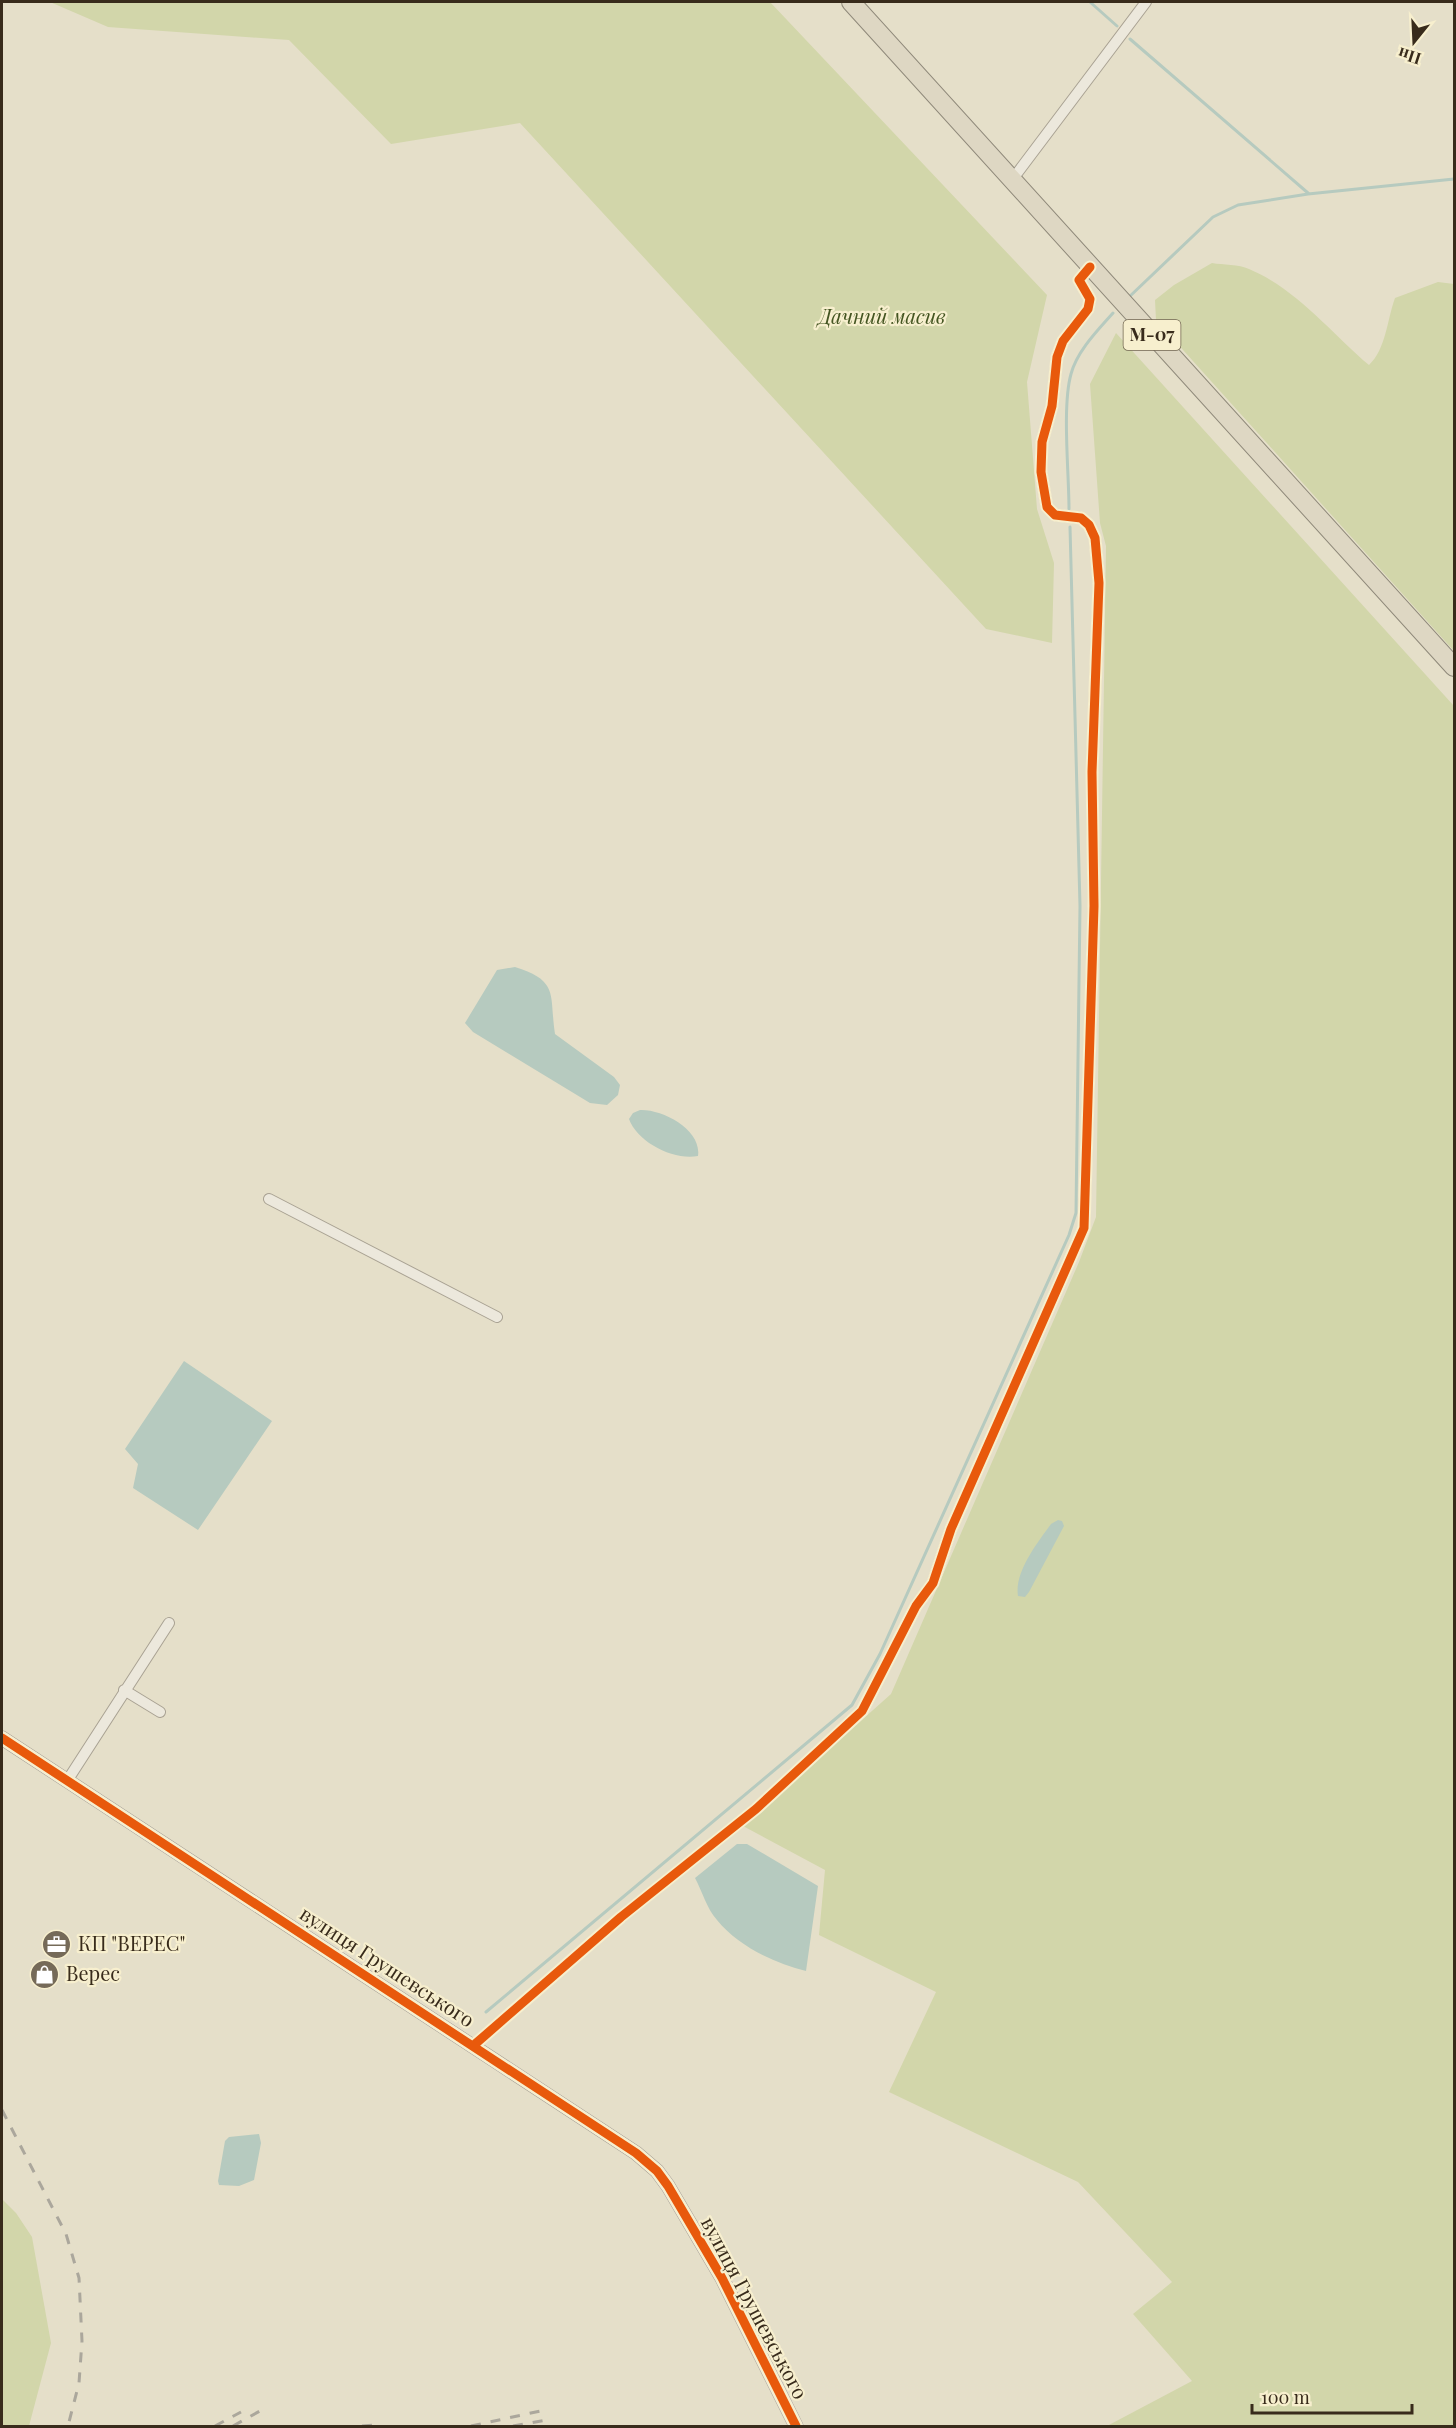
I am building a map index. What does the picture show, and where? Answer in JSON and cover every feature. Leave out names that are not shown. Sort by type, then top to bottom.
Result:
[{"type":"highway","name":"М-07","points":[[851,2],[1455,667]]},
{"type":"street","points":[[1012,180],[1146,2]]},
{"type":"street","points":[[474,2045],[621,1917],[750,1814],[862,1711],[884,1673],[916,1606],[933,1583],[951,1529],[1084,1228],[1089,1128],[1094,906],[1092,772],[1099,582],[1095,538],[1089,525],[1081,518],[1055,515],[1047,507],[1041,472],[1042,442],[1052,406],[1057,357],[1071,327],[1088,309],[1090,299],[1079,280],[1090,267]]},
{"type":"street","points":[[269,1199],[497,1317]]},
{"type":"street","points":[[67,1781],[169,1623]]},
{"type":"street","points":[[124,1690],[160,1712]]},
{"type":"street","name":"вулиця Грушевського","points":[[2,1738],[636,2153],[657,2172],[722,2278],[796,2427]]},
{"type":"green space","name":"Дачний масив","points":[[50,2],[770,2],[1047,295],[1027,382],[1037,509],[1054,563],[1052,643],[986,629],[520,123],[391,144],[289,40],[108,27]]},
{"type":"green space","points":[[1212,263],[1245,267],[1283,288],[1313,312],[1369,365],[1383,343],[1395,298],[1438,282],[1454,284],[1454,651],[1156,320],[1155,300],[1174,285]]},
{"type":"green space","points":[[1116,333],[1454,706],[1454,2426],[1107,2426],[1192,2381],[1133,2314],[1172,2282],[1078,2182],[889,2092],[936,1992],[819,1935],[825,1870],[743,1826],[891,1694],[1079,1262],[1096,1217],[1106,546],[1100,523],[1090,384]]},
{"type":"green space","points":[[2,2199],[16,2213],[32,2237],[51,2343],[29,2426],[2,2426]]},
{"type":"shaded area","points":[[515,967],[529,972],[546,984],[552,999],[555,1034],[614,1077],[620,1085],[618,1095],[607,1105],[590,1103],[473,1032],[465,1023],[497,970]]},
{"type":"shaded area","points":[[640,1110],[659,1113],[679,1123],[694,1138],[698,1147],[698,1156],[678,1156],[648,1142],[633,1127],[629,1119],[633,1113]]},
{"type":"shaded area","points":[[184,1361],[272,1421],[198,1530],[133,1488],[138,1464],[125,1449]]},
{"type":"shaded area","points":[[1058,1520],[1062,1521],[1064,1526],[1029,1592],[1025,1597],[1018,1596],[1023,1567],[1051,1524]]},
{"type":"shaded area","points":[[737,1844],[747,1844],[818,1886],[806,1971],[757,1952],[735,1938],[710,1911],[695,1878]]},
{"type":"shaded area","points":[[259,2134],[261,2143],[254,2180],[239,2186],[219,2185],[225,2141],[229,2137]]},
{"type":"waterway","points":[[1090,2],[1117,26]]},
{"type":"waterway","points":[[1130,39],[1308,193]]},
{"type":"waterway","points":[[1128,298],[1213,217],[1238,205],[1308,194],[1454,179]]},
{"type":"waterway","points":[[1069,509],[1066,421],[1071,374],[1083,349],[1113,313]]},
{"type":"waterway","points":[[486,2012],[852,1705],[880,1654],[1069,1235],[1076,1213],[1080,906],[1070,527]]},
{"type":"railway","points":[[2,2110],[66,2234],[79,2278],[82,2341],[79,2383],[68,2426]]},
{"type":"railway","points":[[471,2426],[545,2410]]},
{"type":"railway","points":[[233,2426],[260,2411]]},
{"type":"railway","points":[[215,2426],[241,2412]]},
{"type":"railway","points":[[513,2426],[547,2420]]},
{"type":"railway","points":[[362,2426],[375,2425]]},
{"type":"cycle path","points":[[474,2045],[621,1917],[756,1809],[862,1711],[916,1606],[933,1583],[951,1529],[1084,1228],[1094,906],[1092,772],[1099,583],[1095,538],[1089,525],[1081,518],[1055,515],[1047,507],[1041,472],[1042,442],[1052,406],[1057,357],[1063,341],[1088,309],[1090,299],[1079,280],[1090,267]]},
{"type":"cycle path","points":[[2,1738],[636,2153],[657,2171],[722,2278],[796,2426]]},
{"type":"place","name":"КП \"ВЕРЕС\"","points":[[57,1944]]},
{"type":"place","name":"Верес","points":[[45,1974]]}]
